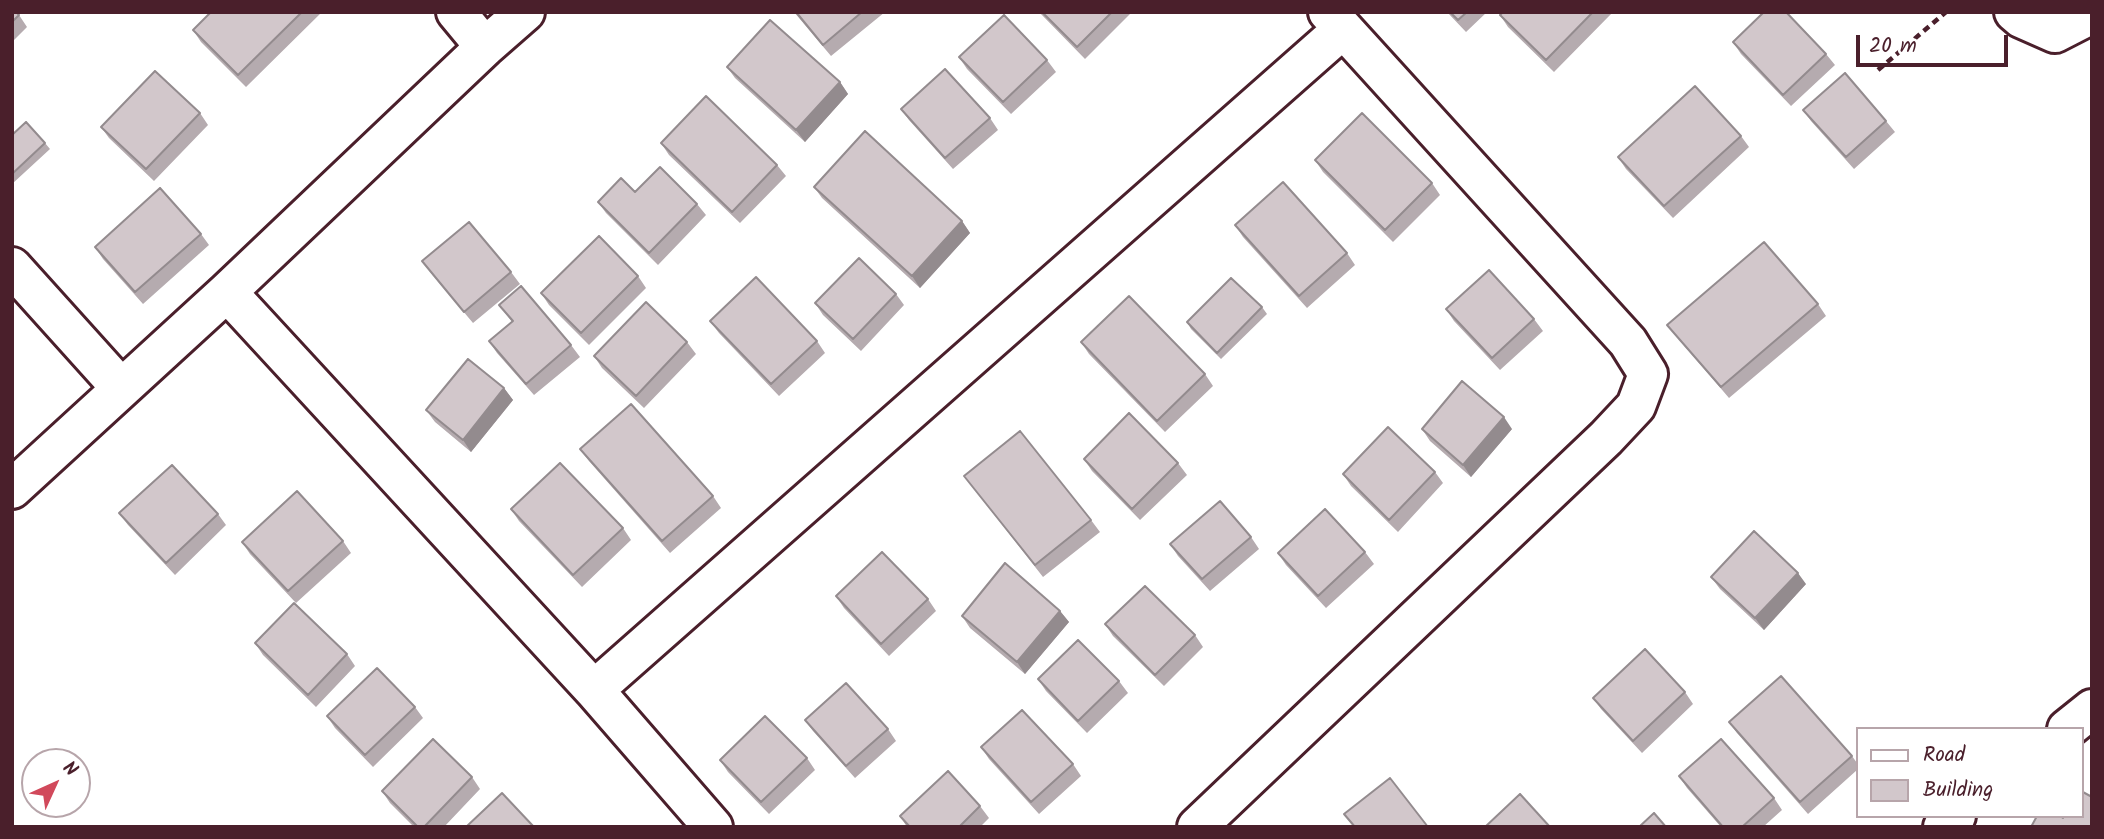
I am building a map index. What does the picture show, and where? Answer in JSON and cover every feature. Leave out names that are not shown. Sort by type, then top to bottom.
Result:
[{"type":"street","points":[[456,12],[485,47]]},
{"type":"street","points":[[12,489],[227,292],[525,12]]},
{"type":"street","points":[[2014,12],[2021,18],[2055,33],[2092,14]]},
{"type":"street","points":[[594,690],[1336,20],[1628,342],[1647,374],[1636,406],[1606,438],[1197,827]]},
{"type":"street","points":[[12,267],[121,388]]},
{"type":"street","points":[[227,292],[594,690],[713,827]]},
{"type":"street","points":[[2070,727],[2092,709]]},
{"type":"path","points":[[1878,70],[1946,12]]},
{"type":"building","points":[[12,12],[19,15],[12,22]]},
{"type":"building","points":[[211,12],[302,12],[238,75],[193,30]]},
{"type":"building","points":[[796,12],[862,12],[823,45]]},
{"type":"building","points":[[1042,12],[1112,12],[1077,47]]},
{"type":"building","points":[[1450,12],[1467,12],[1458,20]]},
{"type":"building","points":[[1503,12],[1593,12],[1546,60],[1500,15]]},
{"type":"building","points":[[1764,12],[1786,12],[1826,54],[1783,95],[1733,42]]},
{"type":"building","points":[[1004,15],[1047,60],[1003,102],[959,57]]},
{"type":"building","points":[[770,20],[840,82],[796,130],[727,67]]},
{"type":"building","points":[[945,69],[990,118],[945,158],[901,109]]},
{"type":"building","points":[[155,71],[200,113],[146,169],[101,127]]},
{"type":"building","points":[[1845,73],[1886,121],[1846,157],[1803,110]]},
{"type":"building","points":[[1695,86],[1741,136],[1664,206],[1618,157]]},
{"type":"building","points":[[706,96],[777,165],[732,212],[661,143]]},
{"type":"building","points":[[1362,113],[1432,183],[1385,230],[1315,160]]},
{"type":"building","points":[[26,122],[45,143],[12,174],[12,135]]},
{"type":"building","points":[[865,131],[962,221],[912,276],[814,187]]},
{"type":"building","points":[[660,167],[697,204],[649,253],[598,202],[621,178],[635,192]]},
{"type":"building","points":[[1283,182],[1347,253],[1299,296],[1235,225]]},
{"type":"building","points":[[160,188],[201,234],[135,292],[95,247]]},
{"type":"building","points":[[469,222],[511,272],[464,312],[422,261]]},
{"type":"building","points":[[599,236],[638,276],[581,333],[541,293]]},
{"type":"building","points":[[1764,242],[1818,304],[1721,387],[1667,325]]},
{"type":"building","points":[[859,258],[896,294],[853,339],[815,303]]},
{"type":"building","points":[[1489,270],[1534,319],[1492,358],[1446,309]]},
{"type":"building","points":[[756,277],[817,341],[771,384],[710,321]]},
{"type":"building","points":[[1231,278],[1262,307],[1217,353],[1187,322]]},
{"type":"building","points":[[521,286],[571,345],[526,384],[489,341],[513,321],[499,305]]},
{"type":"building","points":[[1129,296],[1205,374],[1157,421],[1081,342]]},
{"type":"building","points":[[646,302],[687,342],[636,396],[594,356]]},
{"type":"building","points":[[468,359],[504,388],[463,440],[426,410]]},
{"type":"building","points":[[1462,381],[1504,417],[1463,465],[1422,429]]},
{"type":"building","points":[[631,404],[713,496],[662,541],[580,449]]},
{"type":"building","points":[[1129,413],[1178,463],[1132,509],[1084,459]]},
{"type":"building","points":[[1388,427],[1435,472],[1389,520],[1343,474]]},
{"type":"building","points":[[1020,431],[1091,520],[1035,565],[964,476]]},
{"type":"building","points":[[560,463],[623,528],[573,575],[511,509]]},
{"type":"building","points":[[172,465],[218,514],[166,563],[119,513]]},
{"type":"building","points":[[297,491],[343,541],[288,591],[242,542]]},
{"type":"building","points":[[1220,501],[1251,537],[1202,579],[1170,544]]},
{"type":"building","points":[[1325,509],[1365,552],[1318,596],[1278,553]]},
{"type":"building","points":[[1754,531],[1798,573],[1755,618],[1711,577]]},
{"type":"building","points":[[882,552],[928,599],[881,644],[836,596]]},
{"type":"building","points":[[1005,563],[1060,611],[1017,662],[962,616]]},
{"type":"building","points":[[1145,586],[1195,635],[1155,675],[1105,624]]},
{"type":"building","points":[[294,603],[347,654],[308,695],[255,643]]},
{"type":"building","points":[[1078,640],[1119,681],[1078,721],[1038,679]]},
{"type":"building","points":[[1645,649],[1685,692],[1633,741],[1593,698]]},
{"type":"building","points":[[377,668],[415,707],[365,755],[327,716]]},
{"type":"building","points":[[1781,676],[1852,756],[1800,802],[1729,722]]},
{"type":"building","points":[[846,683],[888,729],[846,766],[805,720]]},
{"type":"building","points":[[1022,710],[1073,764],[1031,802],[981,747]]},
{"type":"building","points":[[765,716],[807,758],[761,802],[720,760]]},
{"type":"building","points":[[433,739],[472,777],[424,827],[418,827],[382,791]]},
{"type":"building","points":[[1721,739],[1774,798],[1742,827],[1723,827],[1679,776]]},
{"type":"building","points":[[948,771],[980,806],[959,827],[910,827],[900,816]]},
{"type":"building","points":[[1390,778],[1428,827],[1355,827],[1344,814]]},
{"type":"building","points":[[2083,792],[2092,797],[2092,827],[2031,827],[2036,818],[2083,818]]},
{"type":"building","points":[[502,793],[534,827],[466,827]]},
{"type":"building","points":[[1520,794],[1550,827],[1485,827]]},
{"type":"building","points":[[1654,813],[1666,827],[1639,827]]}]
